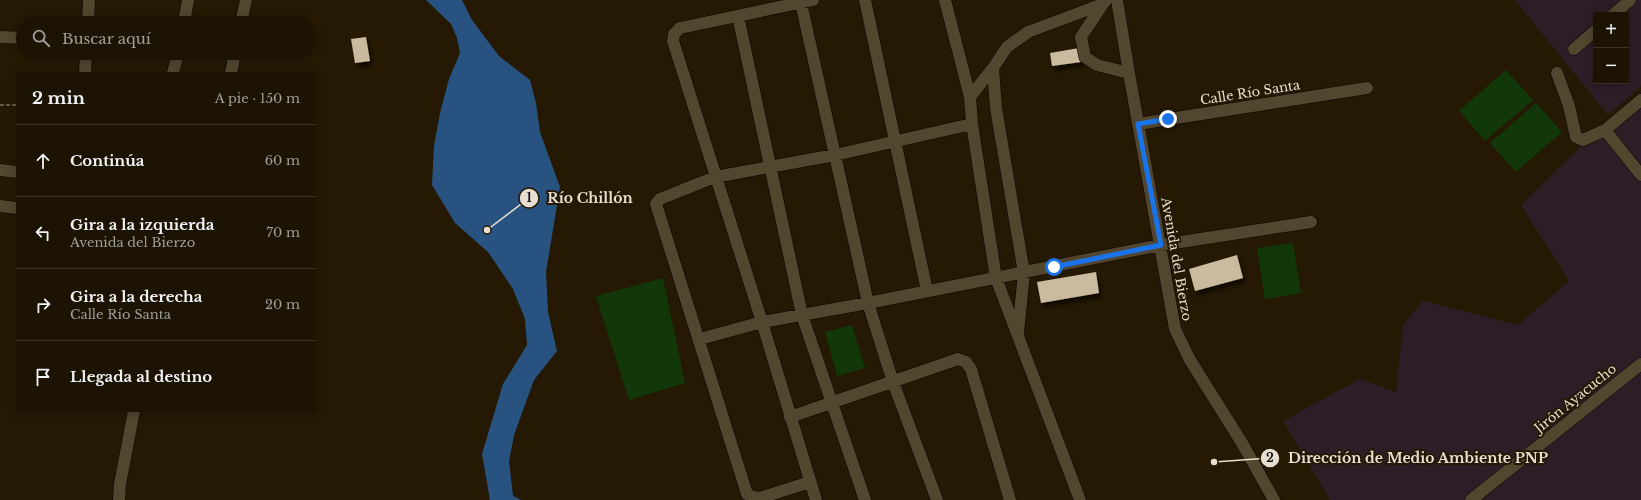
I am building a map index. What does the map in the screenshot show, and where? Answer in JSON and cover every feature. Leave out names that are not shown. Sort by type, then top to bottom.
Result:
[{"type":"street","points":[[88,16],[89,0]]},
{"type":"street","points":[[185,16],[188,0]]},
{"type":"street","points":[[243,16],[246,0]]},
{"type":"street","points":[[814,0],[680,28],[674,34],[673,42],[762,322],[816,500]]},
{"type":"street","points":[[865,0],[927,291]]},
{"type":"street","points":[[945,0],[970,97],[972,124],[996,278],[1080,500]]},
{"type":"street","name":"Avenida del Bierzo","points":[[1118,0],[1128,73],[1161,245],[1175,329],[1190,360],[1242,443],[1274,500]]},
{"type":"street","points":[[1616,12],[1630,0]]},
{"type":"street","points":[[970,97],[993,68],[1006,47],[1028,32],[1104,2]]},
{"type":"street","points":[[1104,2],[1081,37],[1085,57],[1097,65],[1128,73]]},
{"type":"street","points":[[801,3],[868,303],[893,382],[937,500]]},
{"type":"street","points":[[738,16],[802,314],[865,500]]},
{"type":"street","points":[[1574,49],[1593,33]]},
{"type":"street","points":[[0,37],[16,38]]},
{"type":"street","points":[[85,72],[86,60]]},
{"type":"street","points":[[173,72],[176,60]]},
{"type":"street","points":[[231,72],[234,60]]},
{"type":"street","points":[[993,68],[996,108],[1024,273],[1018,334]]},
{"type":"street","points":[[1557,72],[1569,106],[1576,137],[1583,140],[1605,130],[1641,100]]},
{"type":"street","name":"Calle Río Santa","points":[[1138,124],[1367,88]]},
{"type":"street","points":[[810,482],[760,498],[753,498],[747,494],[700,339],[656,204],[660,199],[715,177],[835,155],[972,124]]},
{"type":"street","points":[[1605,130],[1641,175]]},
{"type":"street","points":[[0,170],[16,172]]},
{"type":"street","points":[[0,206],[16,208]]},
{"type":"street","points":[[700,339],[762,322],[1024,273],[1161,245],[1311,222]]},
{"type":"street","points":[[790,417],[958,359],[966,362],[971,369],[1010,500]]},
{"type":"street","name":"Jirón Ayacucho","points":[[1471,500],[1641,364]]},
{"type":"street","points":[[119,500],[120,484],[134,412]]},
{"type":"path","points":[[0,105],[16,105]]},
{"type":"shaded area","points":[[1515,0],[1641,0],[1641,86],[1608,115]]},
{"type":"shaded area","points":[[1641,92],[1641,500],[1330,500],[1283,421],[1360,379],[1396,392],[1403,325],[1423,301],[1518,325],[1569,281],[1521,205],[1609,119]]},
{"type":"green space","points":[[1506,70],[1533,100],[1485,141],[1459,111]]},
{"type":"green space","points":[[1536,103],[1562,132],[1516,172],[1490,143]]},
{"type":"green space","points":[[1293,243],[1301,293],[1265,299],[1257,248]]},
{"type":"green space","points":[[663,278],[685,383],[629,400],[596,296]]},
{"type":"green space","points":[[852,325],[865,368],[837,376],[825,332]]},
{"type":"water","points":[[426,0],[462,0],[472,20],[499,56],[530,80],[536,103],[540,132],[560,187],[546,272],[548,312],[557,351],[534,380],[514,435],[509,461],[513,496],[521,500],[490,500],[482,454],[503,384],[527,345],[525,319],[513,289],[488,252],[455,223],[432,185],[434,146],[440,113],[449,79],[460,53],[457,38],[451,24]]},
{"type":"building","points":[[366,37],[370,61],[355,63],[351,39]]},
{"type":"building","points":[[1079,48],[1081,62],[1052,66],[1050,53]]},
{"type":"building","points":[[1237,255],[1243,278],[1195,291],[1189,269]]},
{"type":"building","points":[[1096,272],[1099,293],[1041,303],[1037,282]]},
{"type":"place","name":"Río Chillón","points":[[487,230]]},
{"type":"place","name":"Dirección de Medio Ambiente PNP","points":[[1214,462]]},
{"type":"route","points":[[1054,267],[1161,245],[1138,124],[1168,119]]}]
